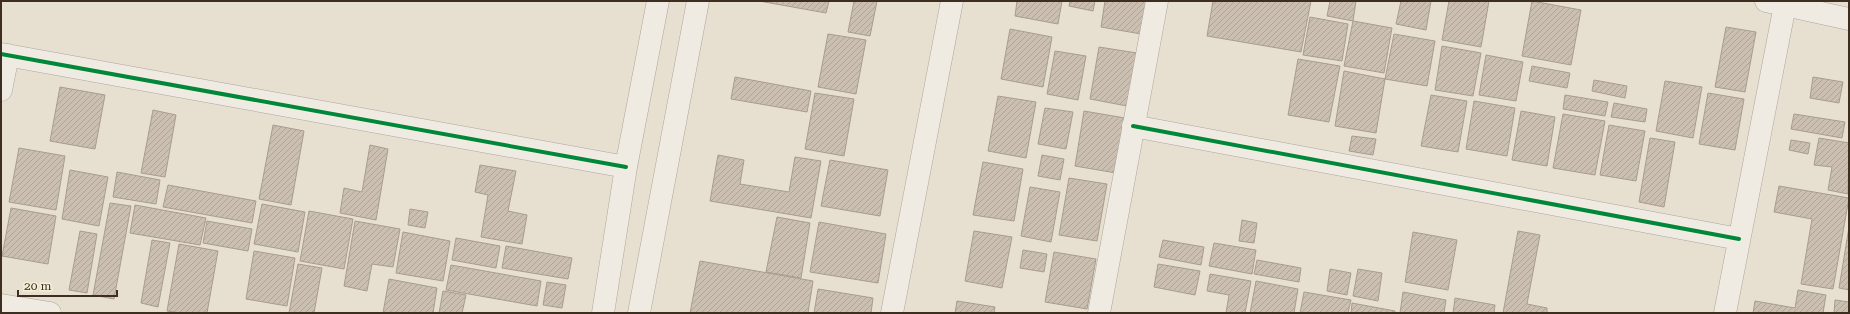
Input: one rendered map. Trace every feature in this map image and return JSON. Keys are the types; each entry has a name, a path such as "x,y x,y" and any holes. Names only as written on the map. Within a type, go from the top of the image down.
{"street":[{"path":"603,313 626,167 658,1"},
{"path":"639,313 698,1"},
{"path":"892,313 952,1"},
{"path":"1099,313 1157,1"},
{"path":"1725,313 1739,239 1776,3 1849,19"},
{"path":"1,90 4,54 626,167"},
{"path":"1133,126 1739,239"},
{"path":"1,305 50,313"}],"building":[{"path":"759,1 829,1 826,13"},
{"path":"854,1 877,1 870,36 848,32"},
{"path":"1017,1 1062,1 1058,24 1015,16"},
{"path":"1070,1 1095,1 1093,11 1069,6"},
{"path":"1105,1 1146,1 1141,34 1101,27"},
{"path":"1213,1 1311,1 1301,52 1207,36"},
{"path":"1330,1 1356,1 1353,21 1327,16"},
{"path":"1401,1 1431,1 1426,30 1396,24"},
{"path":"1449,1 1489,1 1481,47 1442,40"},
{"path":"1532,1 1581,10 1571,65 1522,56"},
{"path":"1310,17 1348,24 1342,61 1303,55"},
{"path":"1353,21 1392,28 1384,73 1344,66"},
{"path":"1726,27 1756,32 1745,92 1715,87"},
{"path":"1010,29 1052,37 1043,87 1001,79"},
{"path":"828,34 866,40 856,94 818,87"},
{"path":"1394,34 1435,41 1427,86 1385,79"},
{"path":"1442,46 1481,53 1473,96 1435,90"},
{"path":"1099,47 1137,53 1127,106 1090,99"},
{"path":"1055,51 1086,56 1078,100 1047,94"},
{"path":"1486,55 1523,62 1516,101 1479,95"},
{"path":"1298,59 1340,66 1329,122 1288,115"},
{"path":"1532,66 1570,73 1567,88 1529,81"},
{"path":"1344,71 1385,79 1376,133 1335,126"},
{"path":"735,77 811,91 807,112 731,99"},
{"path":"1813,77 1843,82 1839,103 1810,98"},
{"path":"1594,80 1627,86 1625,98 1592,91"},
{"path":"1665,81 1702,87 1693,138 1656,131"},
{"path":"60,87 105,95 95,149 50,141"},
{"path":"815,93 854,99 844,156 805,149"},
{"path":"1708,93 1744,99 1735,150 1699,144"},
{"path":"1431,95 1467,101 1458,152 1421,146"},
{"path":"1565,95 1608,102 1605,116 1563,109"},
{"path":"998,96 1036,102 1026,158 988,151"},
{"path":"1474,101 1515,108 1507,156 1466,149"},
{"path":"1614,103 1647,109 1645,122 1611,117"},
{"path":"1045,108 1073,112 1066,149 1038,144"},
{"path":"153,110 176,115 165,177 141,173"},
{"path":"1084,111 1125,118 1116,173 1075,166"},
{"path":"1521,111 1555,117 1547,166 1512,160"},
{"path":"1563,114 1605,121 1595,175 1553,168"},
{"path":"1794,114 1845,122 1842,138 1791,129"},
{"path":"273,125 304,131 291,205 259,199"},
{"path":"1609,125 1645,131 1636,181 1600,175"},
{"path":"1352,136 1376,139 1373,155 1349,151"},
{"path":"1650,138 1675,142 1664,207 1639,202"},
{"path":"1819,138 1849,143 1848,194 1828,190 1832,167 1814,165"},
{"path":"1791,140 1810,143 1808,154 1789,150"},
{"path":"370,145 388,149 376,220 340,213 344,188 362,192"},
{"path":"19,148 65,156 56,210 9,202"},
{"path":"718,155 744,160 740,184 789,192 795,157 821,161 811,218 710,201"},
{"path":"1042,155 1064,159 1060,180 1038,176"},
{"path":"830,160 888,170 880,216 821,206"},
{"path":"983,162 1023,169 1014,221 973,215"},
{"path":"480,165 516,171 508,211 527,215 522,244 481,237 488,195 475,192"},
{"path":"70,170 108,177 99,226 62,219"},
{"path":"117,172 160,180 156,204 113,197"},
{"path":"1069,178 1107,184 1097,241 1059,235"},
{"path":"168,185 256,201 252,223 163,207"},
{"path":"1779,186 1849,198 1833,289 1801,284 1812,219 1774,212"},
{"path":"1030,187 1060,192 1051,242 1021,236"},
{"path":"110,203 131,206 114,299 93,295"},
{"path":"262,204 305,212 298,252 254,244"},
{"path":"135,205 206,218 200,245 130,233"},
{"path":"11,208 56,216 48,264 2,256"},
{"path":"410,209 428,212 425,228 408,225"},
{"path":"309,211 353,219 344,269 300,261"},
{"path":"777,217 810,223 801,278 766,272"},
{"path":"1242,220 1257,223 1254,243 1239,241"},
{"path":"207,221 252,229 248,251 203,243"},
{"path":"355,221 400,229 393,267 372,264 367,291 344,286"},
{"path":"819,222 886,234 878,283 810,272"},
{"path":"1849,227 1849,290 1839,288"},
{"path":"80,231 97,234 87,293 69,290"},
{"path":"974,231 1012,237 1002,288 965,281"},
{"path":"1518,231 1540,235 1527,304 1547,308 1547,313 1503,313"},
{"path":"403,232 450,241 443,281 396,273"},
{"path":"1413,232 1457,240 1448,290 1405,282"},
{"path":"456,238 500,246 496,268 452,260"},
{"path":"152,240 170,243 158,307 141,303"},
{"path":"1163,240 1204,247 1201,265 1159,257"},
{"path":"1214,243 1256,250 1252,274 1209,266"},
{"path":"179,244 218,251 207,313 180,313 167,311"},
{"path":"506,246 572,258 568,279 502,268"},
{"path":"1023,250 1047,254 1044,272 1020,268"},
{"path":"254,251 295,258 287,306 246,299"},
{"path":"1054,252 1096,259 1087,309 1045,302"},
{"path":"1257,260 1301,268 1299,282 1254,274"},
{"path":"700,261 813,281 808,313 690,313"},
{"path":"298,264 322,268 314,313 289,313"},
{"path":"1158,264 1200,271 1195,295 1154,287"},
{"path":"451,265 541,281 537,306 446,290"},
{"path":"1330,269 1351,273 1347,295 1327,291"},
{"path":"1358,269 1382,273 1378,301 1353,296"},
{"path":"1210,274 1251,281 1245,313 1226,313 1229,295 1207,291"},
{"path":"389,279 437,288 433,313 383,313"},
{"path":"1256,281 1298,289 1294,313 1250,313"},
{"path":"547,282 566,285 562,308 543,305"},
{"path":"818,289 873,298 871,313 814,313"},
{"path":"1798,290 1826,295 1823,313 1753,313 1755,301 1795,308"},
{"path":"443,291 466,295 462,313 439,313"},
{"path":"1304,292 1351,300 1348,313 1300,313"},
{"path":"1403,292 1446,300 1444,313 1400,313"},
{"path":"1455,298 1495,305 1494,313 1453,313"},
{"path":"1835,300 1849,302 1849,313 1834,313"},
{"path":"957,301 995,307 994,313 955,313"},
{"path":"1352,303 1395,311 1395,313 1351,313"}],"cycle path":[{"path":"1,54 626,167"},
{"path":"1133,126 1739,239"}]}
